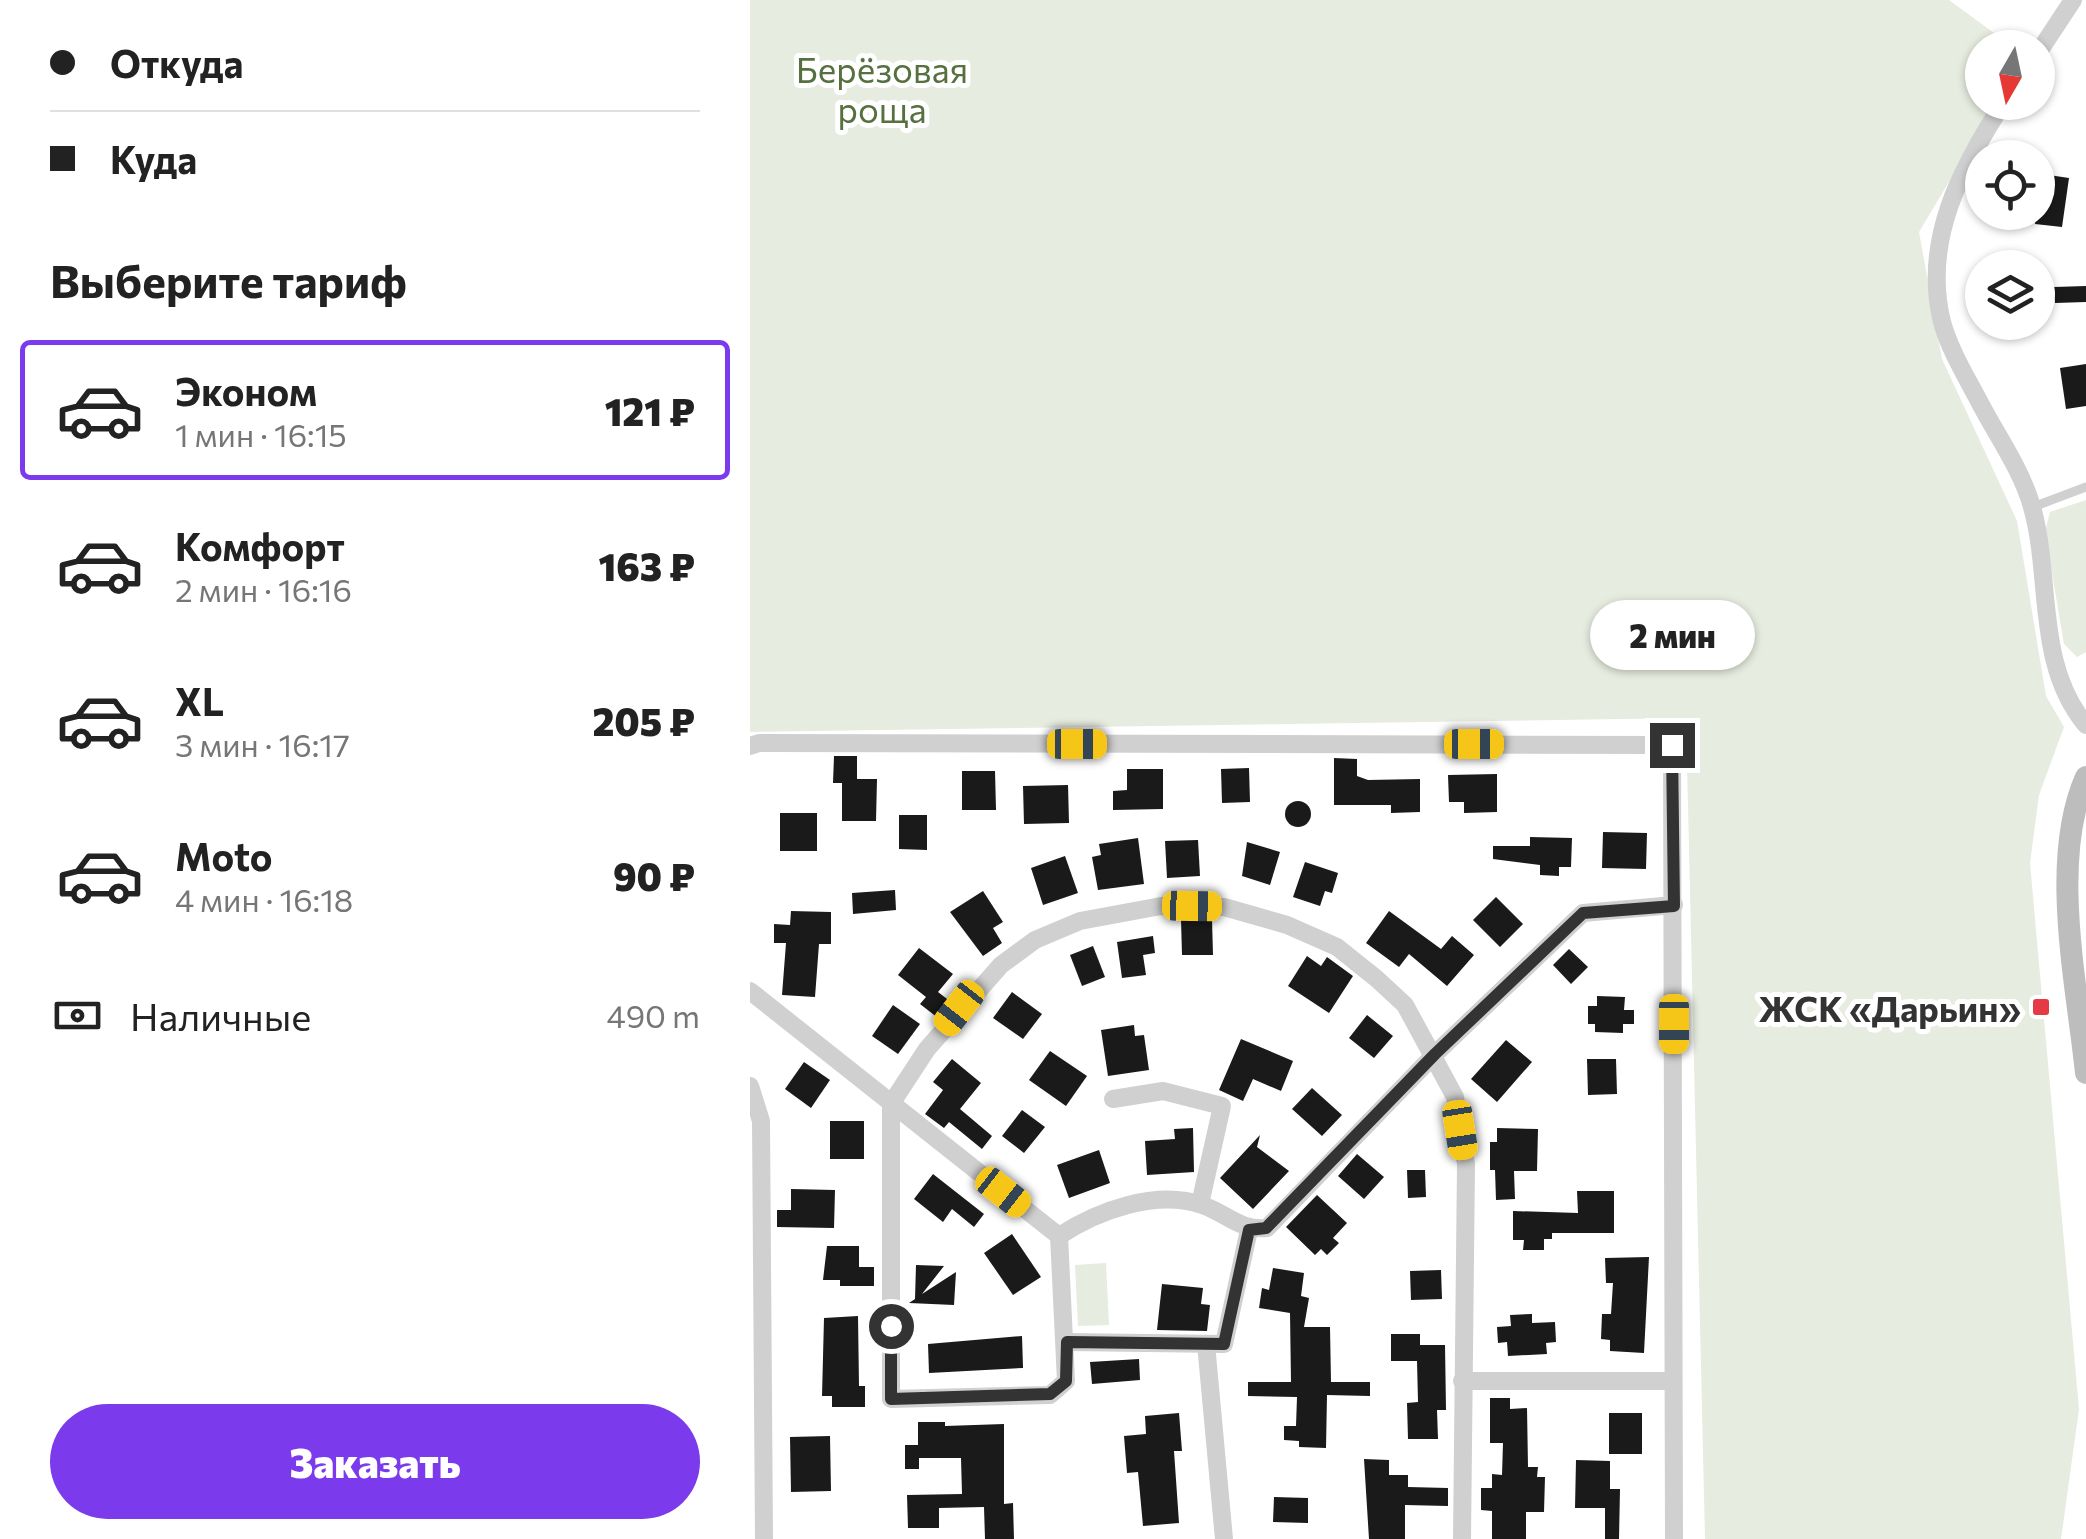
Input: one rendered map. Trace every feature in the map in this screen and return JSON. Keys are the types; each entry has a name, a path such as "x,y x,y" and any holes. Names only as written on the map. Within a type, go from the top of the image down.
{"street":[{"path":"2053,30 2073,0"},
{"path":"1992,120 1948,204 1938,269 1939,300 1955,356 2032,508 2058,672 2086,725"},
{"path":"750,746 760,742 1672,745 1674,1539"},
{"path":"2086,777 2073,824 2069,866 2086,1072"},
{"path":"750,991 891,1104 1059,1236 1066,1381 1050,1394 891,1399 891,1104 959,1008 1001,965 1034,940 1080,921 1161,906 1224,907 1287,925 1336,948 1405,1005 1455,1096 1466,1164 1462,1539"},
{"path":"1059,1236 1090,1216 1153,1201 1200,1204 1249,1230 1266,1228 1435,1054 1583,913 1674,906"},
{"path":"750,1086 760,1121 764,1539"},
{"path":"1113,1100 1162,1091 1222,1106 1200,1204"},
{"path":"1067,1342 1224,1344 1249,1230"},
{"path":"1206,1344 1224,1539"},
{"path":"1462,1381 1672,1380"}],"lane":[{"path":"2032,508 2086,487"}],"green space":[{"name":"Берёзовая роща","path":"750,0 1949,0 1990,30 1965,30 1965,120 1986,120 1974,140 1965,140 1965,155 1919,232 1942,359 2017,521 2046,696 2064,727 2039,795 2030,863 2079,1409 2061,1539 1705,1539 1686,718 750,732"},
{"path":"2086,500 2086,652 2077,657 2064,644 2045,532 2050,512"},
{"path":"1106,1263 1109,1325 1078,1326 1075,1265"}],"building":[{"path":"2055,176 2069,178 2062,227 2055,226"},
{"path":"2086,286 2086,302 2055,303 2055,287"},
{"path":"2086,364 2086,406 2066,409 2060,368"},
{"path":"834,756 857,756 857,779 877,779 876,821 842,821 842,783 833,783"},
{"path":"1334,758 1357,759 1357,776 1368,780 1420,779 1420,812 1391,813 1391,805 1334,805"},
{"path":"1249,768 1250,802 1222,803 1221,769"},
{"path":"1127,769 1163,769 1163,809 1113,810 1113,791 1127,790"},
{"path":"962,771 995,771 996,810 962,810"},
{"path":"1497,774 1497,812 1464,813 1464,802 1449,802 1448,775"},
{"path":"1068,785 1069,823 1024,824 1023,786"},
{"path":"1298,801 1307,805 1311,814 1307,823 1298,827 1289,823 1285,814 1289,805"},
{"path":"780,813 817,813 817,851 780,851"},
{"path":"899,815 927,815 927,850 899,849"},
{"path":"1603,832 1647,833 1646,869 1602,868"},
{"path":"1530,837 1572,838 1571,867 1559,867 1559,876 1540,875 1540,865 1493,859 1493,846 1530,846"},
{"path":"1138,838 1144,884 1098,890 1092,857 1101,855 1099,844"},
{"path":"1198,840 1200,876 1167,878 1165,841"},
{"path":"1247,842 1280,852 1270,885 1242,876"},
{"path":"1065,856 1078,893 1043,905 1031,868"},
{"path":"1305,862 1338,873 1332,893 1325,891 1320,906 1293,897"},
{"path":"895,890 896,910 853,914 852,893"},
{"path":"983,891 1003,922 993,928 1002,943 983,956 950,912"},
{"path":"1496,897 1523,924 1500,947 1473,920"},
{"path":"791,911 831,912 831,944 819,944 815,997 782,995 786,943 774,943 774,924 790,925"},
{"path":"1389,911 1441,949 1452,936 1474,955 1447,986 1409,954 1399,967 1366,943"},
{"path":"1181,919 1212,919 1213,955 1182,955"},
{"path":"1153,936 1155,953 1143,955 1146,975 1122,978 1117,942"},
{"path":"1093,946 1105,977 1082,986 1070,955"},
{"path":"919,948 953,974 938,992 951,1002 938,1018 920,1004 926,997 898,975"},
{"path":"1569,949 1588,967 1571,984 1553,965"},
{"path":"1307,956 1321,966 1327,957 1353,976 1329,1013 1288,986"},
{"path":"1012,992 1042,1014 1023,1039 993,1018"},
{"path":"1597,996 1625,997 1624,1010 1634,1010 1634,1024 1623,1024 1623,1033 1595,1032 1595,1024 1588,1024 1588,1006 1597,1006"},
{"path":"893,1005 920,1024 898,1054 872,1036"},
{"path":"1367,1015 1393,1036 1374,1058 1349,1038"},
{"path":"1134,1025 1135,1036 1144,1035 1149,1070 1108,1076 1101,1030"},
{"path":"1241,1039 1293,1061 1281,1091 1253,1079 1243,1101 1219,1090"},
{"path":"1506,1040 1532,1062 1497,1102 1471,1079"},
{"path":"1050,1051 1087,1076 1066,1106 1029,1080"},
{"path":"952,1059 981,1083 960,1109 992,1136 982,1149 949,1122 944,1128 925,1114 943,1090 933,1082"},
{"path":"1587,1059 1616,1059 1617,1094 1588,1095"},
{"path":"804,1062 830,1080 811,1108 785,1089"},
{"path":"1312,1088 1342,1115 1322,1136 1292,1109"},
{"path":"1022,1110 1045,1127 1024,1153 1002,1136"},
{"path":"830,1121 864,1121 864,1159 830,1159"},
{"path":"1193,1128 1194,1172 1147,1175 1145,1141 1175,1139 1174,1129"},
{"path":"1497,1128 1538,1129 1537,1171 1514,1171 1515,1199 1496,1200 1490,1142 1497,1142"},
{"path":"1260,1135 1257,1147 1289,1171 1253,1209 1220,1178"},
{"path":"1099,1150 1110,1183 1069,1198 1057,1165"},
{"path":"1357,1154 1384,1177 1364,1199 1338,1176"},
{"path":"1407,1170 1425,1170 1426,1197 1408,1198"},
{"path":"933,1174 984,1214 974,1227 952,1209 943,1222 914,1199"},
{"path":"791,1189 835,1190 834,1228 777,1227 777,1210 791,1210"},
{"path":"1577,1191 1614,1191 1614,1233 1552,1233 1552,1239 1544,1239 1544,1250 1523,1250 1524,1240 1513,1240 1513,1211 1578,1213"},
{"path":"1317,1195 1347,1223 1333,1238 1339,1243 1327,1255 1321,1249 1315,1255 1286,1227"},
{"path":"1012,1234 1041,1277 1013,1295 984,1253"},
{"path":"827,1246 859,1246 859,1267 874,1267 874,1286 840,1286 840,1280 823,1280"},
{"path":"1649,1257 1644,1353 1610,1351 1610,1340 1601,1339 1602,1314 1611,1314 1613,1283 1606,1283 1605,1258"},
{"path":"916,1265 944,1266 922,1294 956,1272 954,1305 909,1303 915,1299"},
{"path":"1273,1268 1304,1273 1301,1296 1309,1298 1304,1327 1330,1327 1331,1382 1370,1382 1370,1396 1327,1395 1326,1448 1299,1447 1299,1441 1284,1440 1284,1426 1296,1426 1297,1397 1248,1396 1248,1382 1291,1382 1290,1313 1259,1308 1262,1288 1269,1290"},
{"path":"1441,1270 1442,1299 1411,1300 1410,1271"},
{"path":"1162,1284 1203,1288 1201,1304 1210,1305 1207,1331 1157,1330"},
{"path":"1532,1314 1532,1323 1555,1322 1556,1342 1546,1343 1547,1354 1508,1356 1507,1342 1498,1343 1497,1327 1511,1326 1510,1315"},
{"path":"858,1316 859,1386 865,1386 865,1407 832,1407 832,1396 822,1396 824,1318"},
{"path":"1391,1334 1420,1334 1420,1345 1445,1345 1446,1410 1437,1410 1438,1439 1408,1439 1407,1403 1418,1402 1417,1361 1391,1361"},
{"path":"1022,1336 1023,1368 929,1373 928,1344"},
{"path":"1139,1359 1140,1380 1092,1384 1090,1362"},
{"path":"1490,1398 1510,1398 1510,1409 1527,1408 1528,1467 1538,1467 1537,1477 1545,1477 1544,1512 1526,1512 1526,1539 1492,1539 1492,1511 1481,1510 1481,1488 1492,1488 1492,1474 1502,1475 1503,1443 1490,1443"},
{"path":"1179,1413 1182,1451 1174,1451 1179,1523 1143,1526 1138,1472 1127,1473 1124,1436 1146,1434 1145,1416"},
{"path":"1609,1413 1642,1413 1642,1454 1609,1454"},
{"path":"918,1422 945,1422 945,1426 1004,1424 1004,1504 1013,1503 1014,1539 985,1539 984,1507 939,1508 939,1528 908,1528 907,1495 962,1494 961,1458 919,1458 919,1469 905,1469 905,1445 918,1445"},
{"path":"830,1436 831,1491 791,1492 790,1437"},
{"path":"1364,1459 1389,1460 1389,1475 1408,1475 1408,1487 1448,1488 1448,1506 1405,1505 1405,1539 1369,1539"},
{"path":"1576,1460 1610,1461 1610,1489 1620,1489 1619,1539 1605,1539 1605,1508 1575,1508"},
{"path":"1274,1497 1308,1498 1308,1523 1273,1522"}],"place":[{"name":"ЖСК «Дарьин»","path":"2041,1007"}],"route":[{"path":"891,1326 891,1399 1050,1394 1066,1381 1067,1342 1224,1344 1249,1230 1266,1228 1435,1054 1583,913 1674,906 1672,745"}]}
